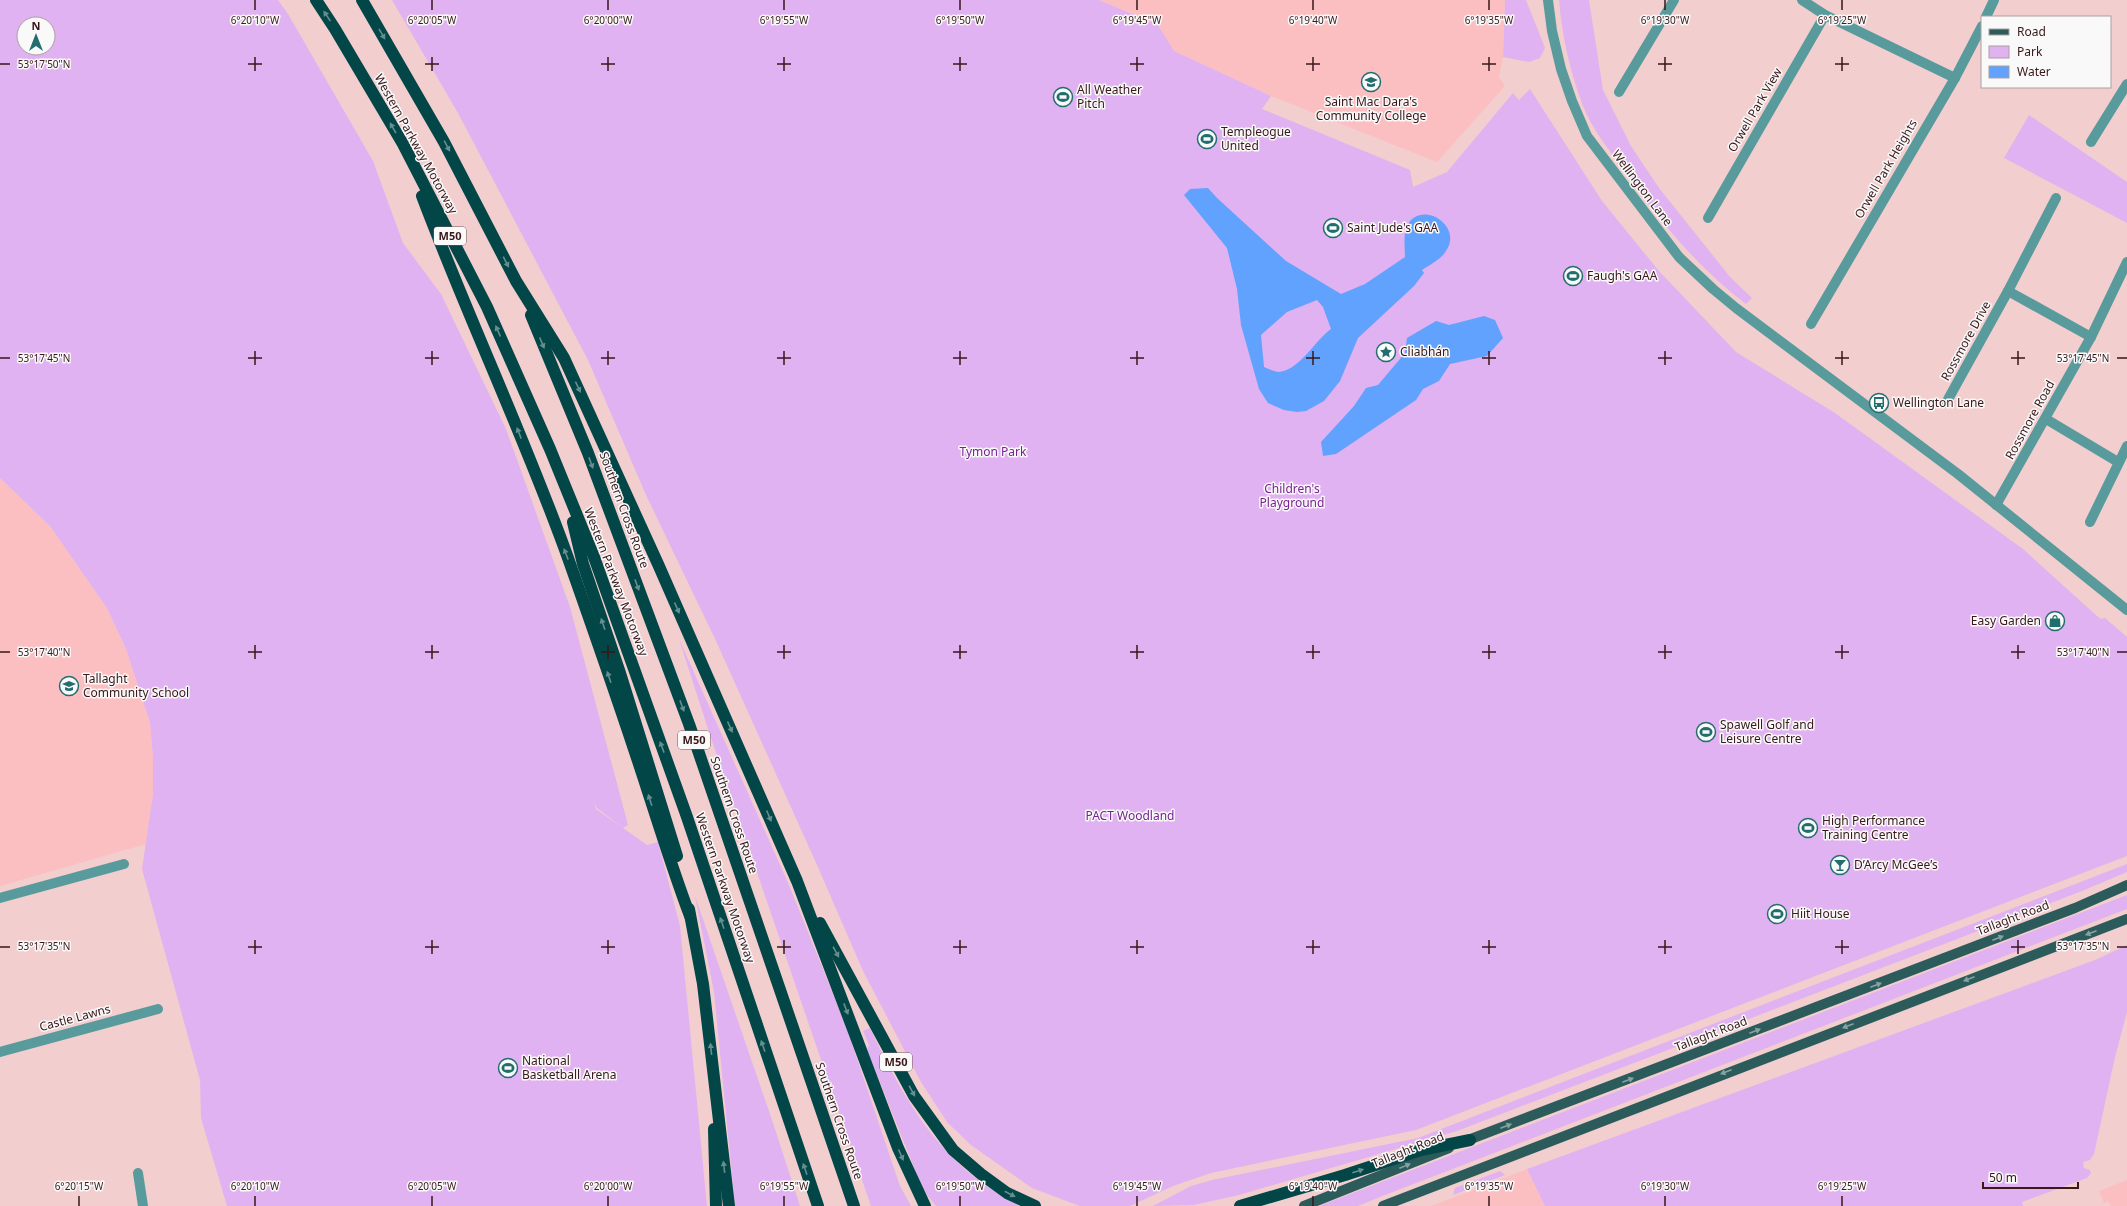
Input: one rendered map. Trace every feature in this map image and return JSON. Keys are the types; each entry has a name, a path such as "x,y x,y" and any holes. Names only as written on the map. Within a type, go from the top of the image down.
{"highway":[{"name":"Western Parkway Motorway","path":"316,0 335,29 403,144 487,307 563,482 594,557 687,817 818,1206"},
{"name":"Western Parkway Motorway","path":"362,0 444,142 516,281"},
{"name":"M50","path":"403,144 447,262 491,362 568,557 636,754 671,866 690,916"},
{"name":"M50","path":"516,281 564,358 658,564 797,881 898,1148 925,1206"},
{"name":"Southern Cross Route","path":"516,281 588,453 689,724 854,1206"},
{"name":"M50","path":"563,482 583,564 620,673 679,865 703,984 728,1206"},
{"name":"M50","path":"797,881 914,1096 953,1150 981,1174 1007,1193 1035,1206"},
{"name":"M50","path":"715,1088 713,1150 716,1206"},
{"path":"1240,1206 1345,1175 1421,1150 1470,1140"}],"main road":[{"name":"Tallaght Road","path":"1304,1206 1470,1140 2060,914 2127,885"},
{"path":"1383,1206 2127,919"}],"street":[{"name":"Wellington Lane","path":"1548,0 1552,30 1561,69 1587,136 1678,257 1736,308 1895,426 2127,610"},
{"path":"1619,92 1674,0"},
{"path":"1802,0 1825,15 1955,78"},
{"path":"1986,16 1994,0"},
{"name":"Orwell Park View","path":"1708,218 1825,15"},
{"name":"Orwell Park Heights","path":"1811,324 1955,78 1981,28"},
{"path":"2091,142 2127,84"},
{"name":"Rossmore Drive","path":"1946,403 2008,291 2056,198"},
{"name":"Rossmore Road","path":"1996,505 2091,337 2127,262"},
{"path":"2008,291 2091,337"},
{"path":"2046,419 2118,462"},
{"path":"2090,522 2127,446"},
{"path":"0,898 124,864"},
{"name":"Castle Lawns","path":"0,1052 158,1009"},
{"path":"138,1173 143,1206"}],"shaded area":[{"name":"Saint Mac Dara's Community College","path":"1099,0 1505,0 1503,57 1499,77 1505,86 1437,162 1271,96 1174,51 1158,25"},
{"name":"Tallaght Community School","path":"0,478 50,526 107,608 126,649 150,722 153,757 153,794 146,844 0,886"},
{"path":"1527,1169 1545,1206 1431,1206"},
{"path":"2127,1180 2127,1206 2111,1206 2108,1201 2104,1203 2099,1191"}],"green space":[{"path":"0,0 278,0 288,14 373,161 403,243 441,294 506,429 570,607 628,825 623,828 597,808 594,802 596,809 647,845 658,842 680,926 707,1206 227,1206 201,1118 200,1080 142,869 153,794 153,757 150,722 126,649 107,608 50,526 0,478"},
{"path":"392,0 1099,0 1158,25 1174,51 1271,96 1262,109 1410,170 1413,187 1447,172 1513,93 1519,100 1530,89 1602,201 1659,271 1736,352 1835,413 2023,549 2097,616 2101,619 2105,618 2127,637 2127,856 1416,1130 1211,1173 1173,1186 1130,1206 1080,1206 1032,1188 971,1145 947,1122 921,1082 863,971 716,641 646,495 588,360 458,113"},
{"path":"1505,0 1526,0 1545,48 1540,58 1529,62 1503,57"},
{"path":"1559,0 1589,0 1603,90 1631,146 1659,188 1730,277 1752,298 1746,304 1710,273 1664,224 1606,146 1596,130 1583,106 1570,67 1564,40"},
{"path":"2029,115 2127,182 2127,223 2004,158"},
{"path":"679,639 789,885 846,1026 900,1186 911,1206 871,1206 709,732"},
{"path":"2127,864 2127,872 2082,891 1457,1131 1239,1195 1194,1205 1153,1206 1191,1186 1212,1180 1418,1138"},
{"path":"2127,895 2127,909 1358,1206 1319,1206"},
{"path":"695,896 800,1206 735,1206 714,992"},
{"path":"2127,945 2127,1012 2115,1057 2094,1154 2090,1160 2083,1162 2084,1168 2090,1170 2091,1173 2087,1178 2022,1202 2023,1206 1545,1206 1527,1169 2095,960"},
{"path":"870,1028 898,1082 929,1131 948,1153 969,1172 993,1190 1020,1206 936,1206 923,1190 867,1050 869,1045 863,1031"},
{"path":"1500,1171 1505,1175 1453,1195 1455,1188"}],"water":[{"path":"1208,188 1286,261 1341,294 1365,284 1405,257 1406,229 1413,218 1421,215 1430,215 1438,219 1445,225 1449,232 1450,241 1446,251 1441,257 1422,270 1424,273 1414,286 1358,338 1340,381 1324,401 1306,411 1297,412 1284,410 1268,403 1259,389 1241,325 1237,289 1227,248 1184,195 1190,189","holes":["1317,300 1323,307 1331,329 1294,366 1287,370 1279,372 1264,367 1261,335 1287,312"]},
{"path":"1484,316 1495,320 1503,338 1487,356 1450,364 1439,381 1423,389 1416,400 1336,454 1323,456 1321,442 1354,406 1366,388 1378,385 1405,353 1407,338 1436,321 1449,325"}],"place":[{"name":"Saint Mac Dara's Community College","path":"1371,82"},
{"name":"All Weather Pitch","path":"1063,97"},
{"name":"Templeogue United","path":"1207,139"},
{"name":"Saint Jude's GAA","path":"1333,228"},
{"name":"Faugh's GAA","path":"1573,276"},
{"name":"Cliabhán","path":"1386,352"},
{"name":"Wellington Lane","path":"1879,403"},
{"name":"Easy Garden","path":"2055,621"},
{"name":"Tallaght Community School","path":"69,686"},
{"name":"Spawell Golf and Leisure Centre","path":"1706,732"},
{"name":"High Performance Training Centre","path":"1808,828"},
{"name":"D’Arcy McGee’s","path":"1840,865"},
{"name":"Hiit House","path":"1777,914"},
{"name":"National Basketball Arena","path":"508,1068"}],"park label":[{"name":"Tymon Park","path":"993,452"},
{"name":"Children's Playground","path":"1292,496"},
{"name":"PACT Woodland","path":"1130,816"}]}
